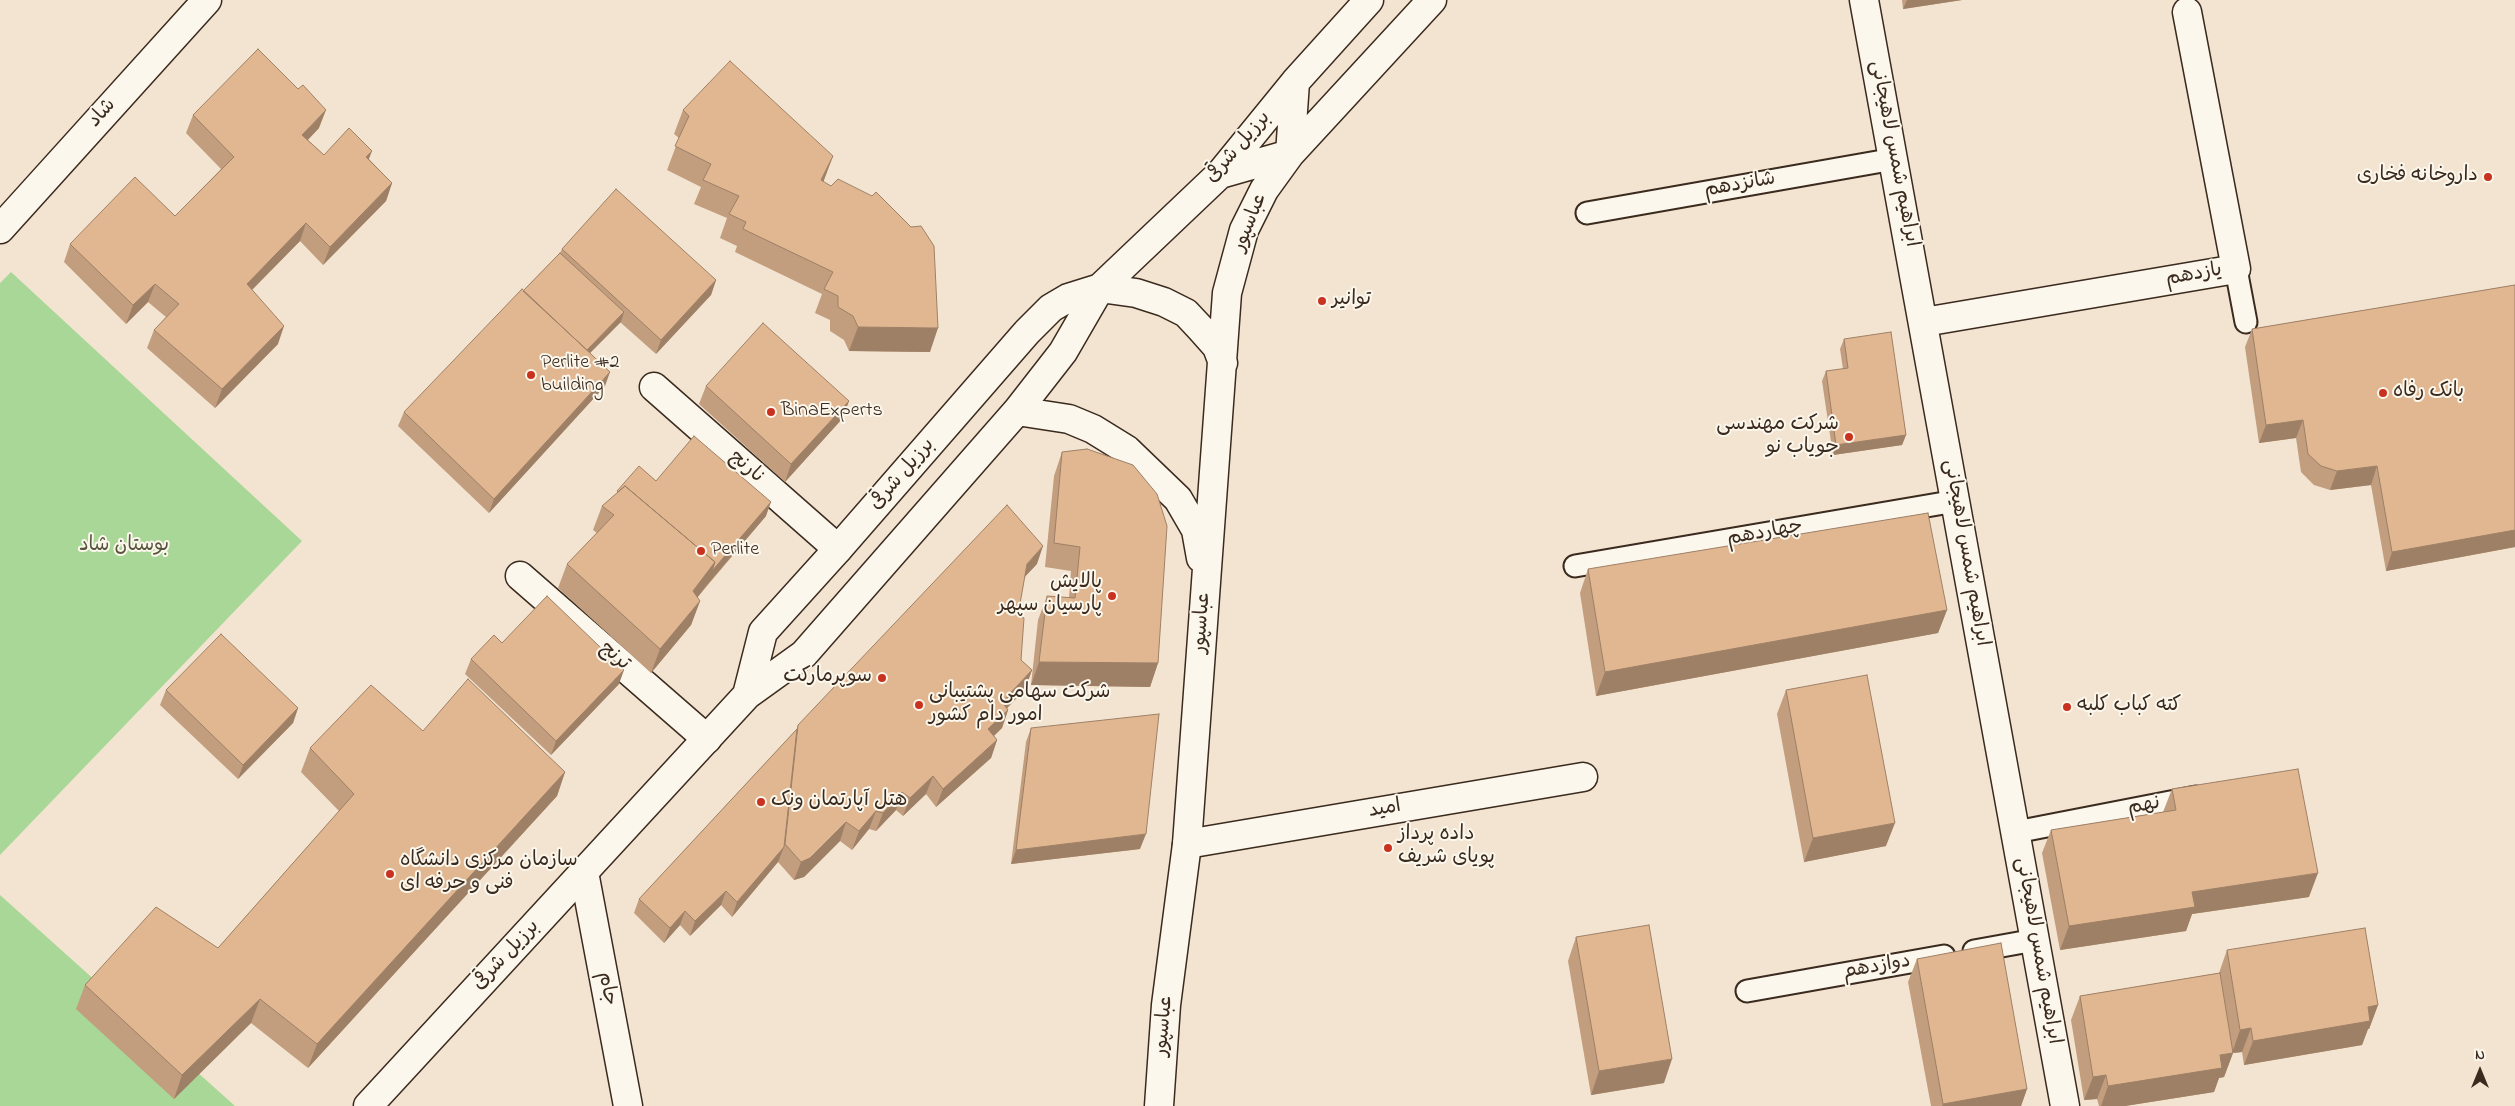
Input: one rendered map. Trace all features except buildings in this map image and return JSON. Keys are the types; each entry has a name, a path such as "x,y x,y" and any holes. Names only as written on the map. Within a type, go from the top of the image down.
{"main road":[{"name":"شاد","path":"0,229 207,0"},
{"name":"برزیل شرقی","path":"368,1106 747,695 804,654 1018,411 1063,352 1100,288 1220,174 1295,82 1369,0"},
{"path":"1220,174 1290,154 1432,0"},
{"name":"ابراهیم شمس لاهیجانی","path":"1864,0 2065,1106"},
{"name":"یازدهم","path":"1924,322 2236,269 2187,12"},
{"path":"1290,154 1295,82"},
{"name":"عباسپور","path":"1159,1106 1166,1005 1187,844 1227,294 1244,230 1264,190 1290,154"},
{"name":"برزیل شرقی","path":"747,695 763,632 1027,332 1057,305 1068,298 1100,288"},
{"path":"1100,288 1136,294 1164,302 1186,313 1217,347 1223,363"},
{"path":"1027,332 1049,336 1063,352"},
{"name":"نارنج","path":"654,387 838,549"},
{"path":"1018,411 1069,418 1093,429 1127,450 1150,470 1178,499 1196,530 1206,584"},
{"name":"ترنج","path":"520,576 707,739"},
{"name":"امید","path":"1187,844 1583,777"},
{"name":"جام","path":"584,872 628,1106"}],"lane":[{"name":"شانزدهم","path":"1587,213 1894,159"},
{"path":"2236,269 2246,322"},
{"name":"چهاردهم","path":"1575,566 1956,501"},
{"name":"نهم","path":"2016,832 2215,793"},
{"name":"دوازدهم","path":"1747,991 2036,940"}],"green space":[{"name":"بوستان شاد","path":"11,272 302,541 0,855 0,283"},
{"path":"0,895 235,1106 0,1106"}],"place":[{"name":"داروخانه فخاری","path":"2488,177"},
{"name":"توانیر","path":"1322,301"},
{"name":"Perlite #2 building","path":"531,375"},
{"name":"بانک رفاه","path":"2383,393"},
{"name":"BinaExperts","path":"771,412"},
{"name":"شرکت مهندسی جویاب نو","path":"1849,437"},
{"name":"Perlite","path":"701,551"},
{"name":"پالایش پارسیان سپهر","path":"1112,596"},
{"name":"سوپرمارکت","path":"882,678"},
{"name":"شركت سهامى پشتيبانى امور دام كشور","path":"919,705"},
{"name":"کته کباب کلبه","path":"2067,707"},
{"name":"هتل آپارتمان ونک","path":"761,802"},
{"name":"داده پرداز پویای شریف","path":"1388,848"},
{"name":"سازمان مرکزی دانشگاه فنی و حرفه ای","path":"390,874"}]}
